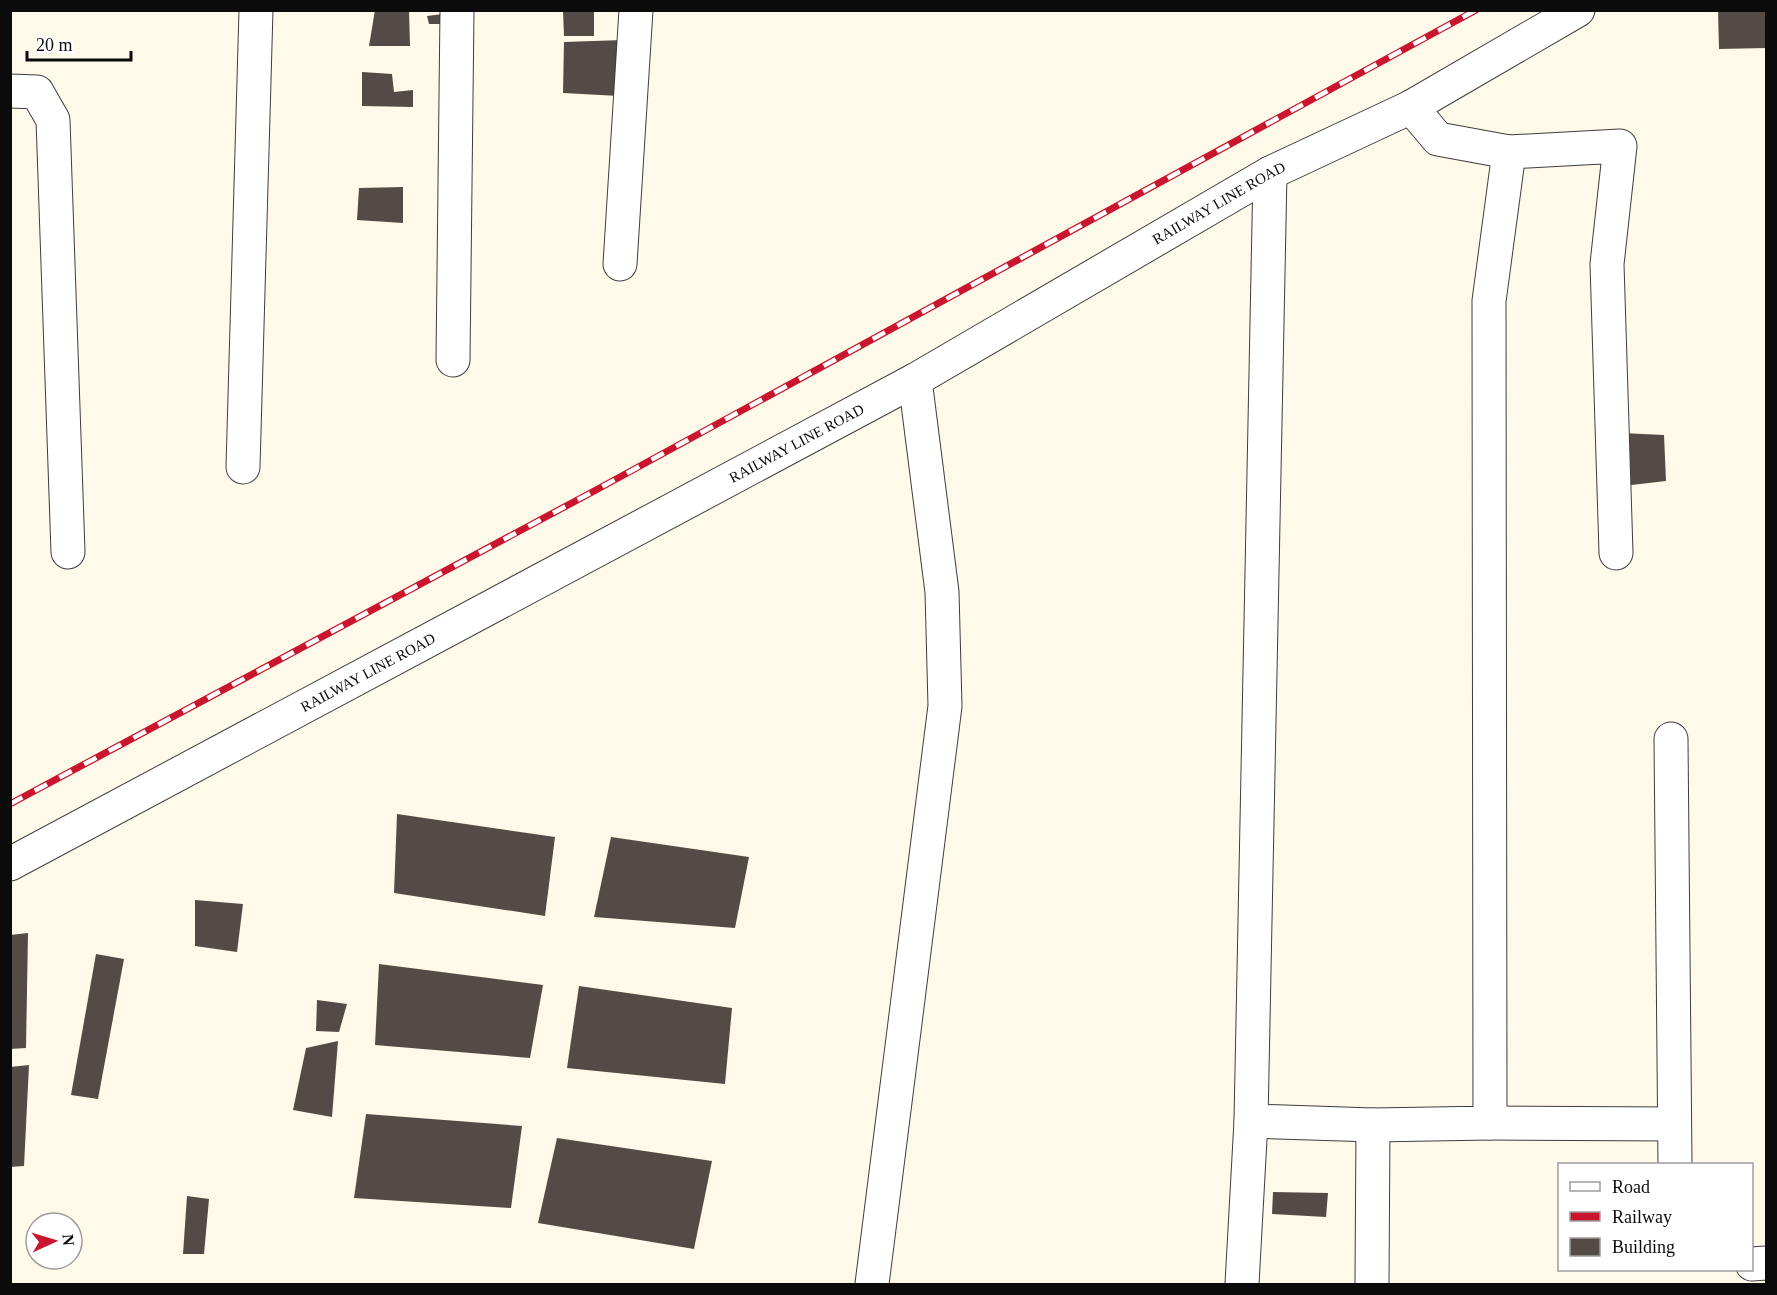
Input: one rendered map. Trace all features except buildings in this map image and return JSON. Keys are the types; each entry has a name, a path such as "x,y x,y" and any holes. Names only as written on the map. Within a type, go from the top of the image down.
{"street":[{"path":"243,467 256,10"},
{"path":"453,360 457,10"},
{"path":"620,264 636,10"},
{"name":"RAILWAY LINE ROAD","path":"10,864 915,380 1270,173 1411,107 1578,10"},
{"path":"10,91 36,92 53,120 68,552"},
{"path":"1411,107 1438,139 1509,152 1620,146 1607,264 1616,553"},
{"path":"1490,1123 1489,301 1509,152"},
{"path":"1242,1284 1251,1121 1270,173"},
{"path":"872,1284 945,706 942,592 915,380"},
{"path":"1671,740 1675,1163"},
{"path":"1251,1121 1373,1125 1674,1124"},
{"path":"1372,1284 1373,1125"}],"railway":[{"path":"10,804 596,490 1476,10"}]}
